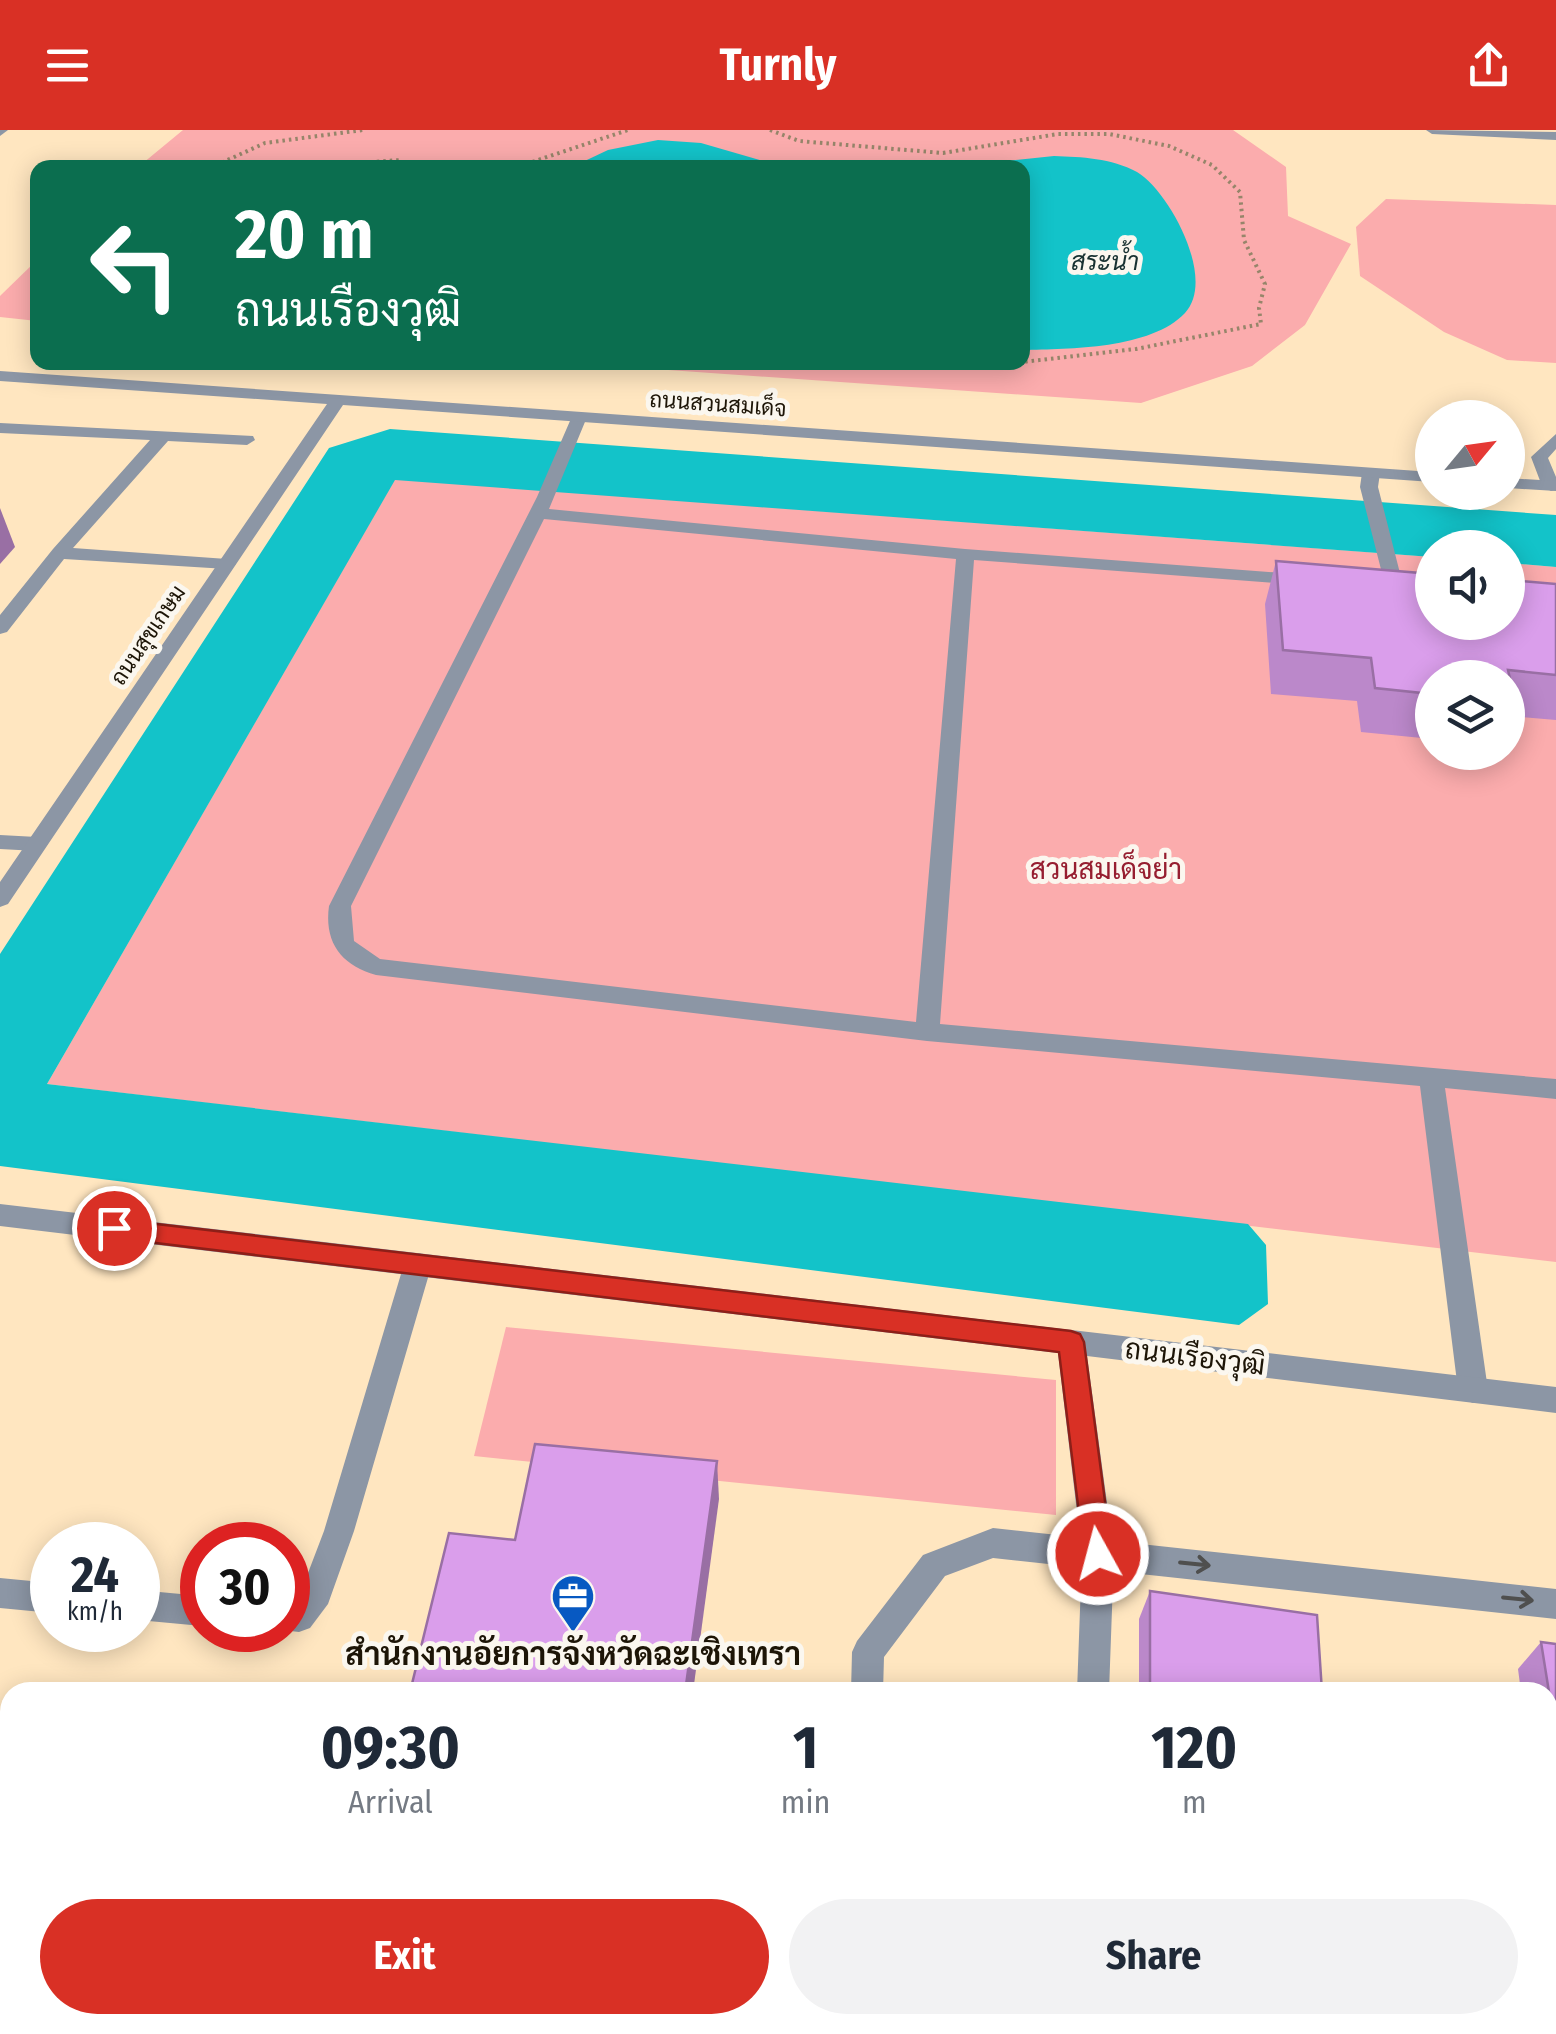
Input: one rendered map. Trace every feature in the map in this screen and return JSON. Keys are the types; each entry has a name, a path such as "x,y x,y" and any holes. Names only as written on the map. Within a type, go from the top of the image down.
{"street":[{"path":"1432,130 1556,136"},
{"name":"ถนนสวนสมเด็จ","path":"0,376 1370,480 1415,478"},
{"name":"ถนนสุขเกษม","path":"0,899 338,400"},
{"path":"579,417 540,504 340,906 336,923 342,946 358,960 376,967 927,1032 1556,1089"},
{"path":"0,428 246,440"},
{"path":"0,628 58,553 165,434"},
{"path":"1554,486 1538,457 1556,440"},
{"path":"1370,480 1393,586"},
{"path":"1525,483 1554,486"},
{"path":"540,504 964,554 1314,580"},
{"path":"58,553 227,564"},
{"path":"927,1032 964,554"},
{"path":"0,842 37,844"},
{"path":"1431,1076 1473,1390"},
{"name":"ถนนเรืองวุฒิ","path":"0,1215 1556,1400"},
{"path":"310,1606 332,1549 418,1264"},
{"path":"1071,1342 1098,1554 1093,1682"},
{"path":"867,1682 868,1652 934,1565 992,1544 1556,1604"},
{"path":"0,1593 30,1596"}],"path":[{"path":"222,160 236,150 264,142 363,130"},
{"path":"538,160 628,130"},
{"path":"770,130 799,141 943,153 1058,134 1109,134 1169,146 1212,165 1240,192 1237,222 1249,258 1265,284 1259,308 1261,324 1136,349 1030,361"}],"green space":[{"path":"183,130 1233,130 1286,167 1288,216 1351,244 1305,325 1252,366 1141,403 669,370 1030,370 1030,160 147,160"},
{"path":"1386,199 1556,205 1556,363 1507,360 1444,332 1360,276 1356,227"},
{"path":"30,267 30,320 0,317 0,296"},
{"name":"สวนสมเด็จย่า","path":"395,479 1415,556 1415,640 1525,640 1525,564 1556,567 1556,1262 47,1084"},
{"path":"506,1327 1056,1380 1056,1515 474,1456"}],"water":[{"path":"658,140 701,143 760,160 587,160 608,150"},
{"name":"สระน้ำ","path":"1054,156 1096,159 1127,167 1150,182 1175,216 1192,258 1196,279 1185,313 1152,334 1131,340 1030,350 1030,160 1015,160"},
{"path":"390,429 1415,505 1415,510 1556,515 1556,567 1525,564 1525,530 1415,530 1415,556 395,480 47,1084 1248,1224 1266,1245 1268,1304 1239,1325 0,1166 0,954 329,448"}],"building":[{"path":"1276,561 1415,573 1415,640 1525,640 1525,581 1556,584 1556,675 1525,672 1525,660 1415,660 1415,692 1375,688 1371,658 1283,650"},
{"name":"สำนักงานอัยการจังหวัดฉะเชิงเทรา","path":"535,1444 717,1461 686,1682 412,1682 449,1533 515,1540"},
{"path":"1150,1591 1317,1615 1321,1682 1150,1682"},
{"path":"1541,1642 1556,1644 1556,1682 1547,1682"}],"place":[{"name":"สำนักงานอัยการจังหวัดฉะเชิงเทรา","path":"573,1634"}],"route":[{"path":"114,1228 1071,1342 1098,1554"}]}
